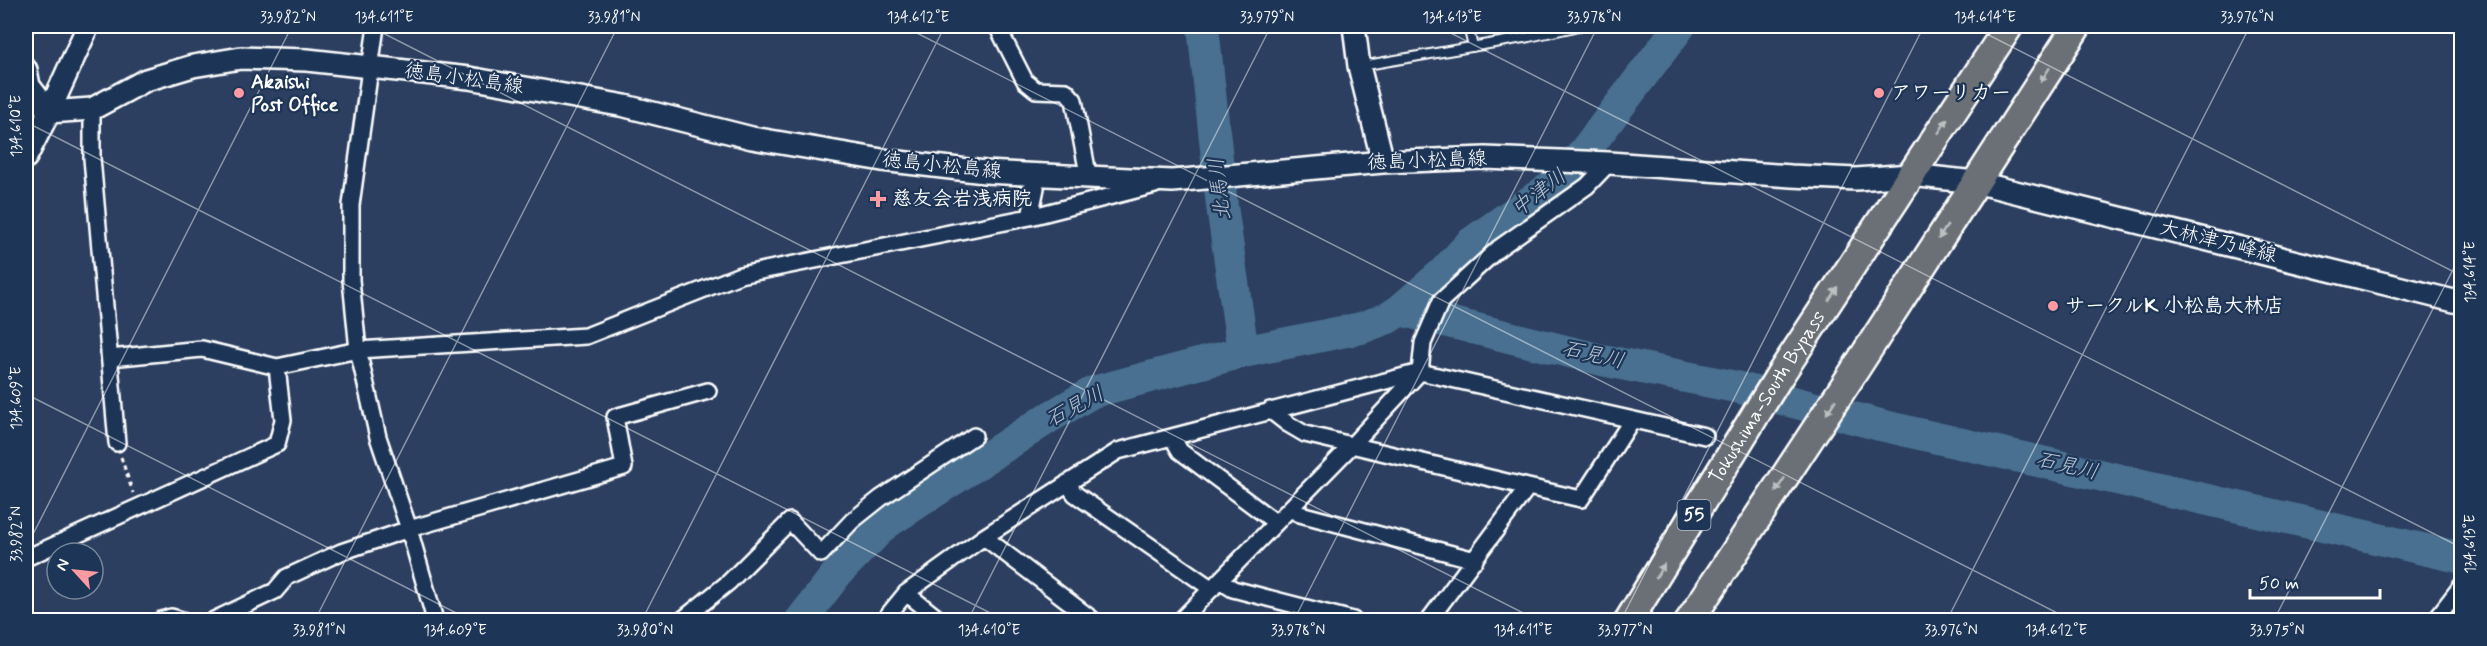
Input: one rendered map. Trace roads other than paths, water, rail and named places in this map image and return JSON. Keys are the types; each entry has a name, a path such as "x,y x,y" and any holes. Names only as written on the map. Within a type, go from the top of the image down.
{"highway":[{"name":"55","path":"1911,175 2009,26"},
{"path":"1690,621 2077,26"},
{"name":"Tokushima-South Bypass","path":"1629,621 1778,378 1911,175"}],"main road":[{"path":"26,157 88,26"},
{"path":"1354,26 1359,66 1383,162"},
{"name":"徳島小松島線","path":"49,112 92,109 146,80 193,66 241,58 307,60 469,78 614,104 752,138 870,158 985,172 1172,181 1383,162 1485,158 1609,163 1856,179 1911,175 1975,182"},
{"path":"26,70 29,86 49,112"},
{"name":"大林津乃峰線","path":"1975,182 2462,303"}],"street":[{"path":"376,26 351,206 351,280 358,350 378,437 409,530 435,621"},
{"path":"998,26 1025,81 1036,90 1066,91 1074,100 1089,178"},
{"path":"92,109 92,158 117,444"},
{"path":"1181,621 1420,372 1423,343 1441,301 1499,248 1587,186 1609,163"},
{"path":"1027,175 1036,188 1030,217"},
{"path":"110,358 202,349 277,367 358,350 586,336 740,275 1030,217 1172,181"},
{"path":"26,558 276,444 283,420 277,367"},
{"path":"884,621 906,593 984,537 1118,451 1420,372 1705,436"},
{"path":"214,621 275,591 287,577 341,552 624,466 615,417 708,391"},
{"path":"1270,410 1305,434 1581,499 1632,420"},
{"path":"682,621 729,582 790,521 821,554 852,521 881,498 974,436"},
{"path":"1172,437 1180,451 1275,522"},
{"path":"1067,483 1075,494 1216,585 1353,621"},
{"path":"1429,621 1528,487"},
{"path":"1290,509 1300,514 1475,560"},
{"path":"984,537 1093,621"},
{"path":"2435,621 2462,585"},
{"path":"906,593 940,621"},
{"path":"161,621 171,617 182,621"}],"lane":[{"path":"1468,26 1473,47"},
{"path":"1359,66 1580,26"}],"waterway":[{"name":"北馬川","path":"1203,26 1222,206 1243,352"},
{"name":"石見川","path":"801,620 839,571 885,524 1048,418 1093,392 1243,352 1361,328 1388,318 1400,310 1444,272 1471,243 1565,177 1680,26"},
{"name":"石見川","path":"1400,310 1602,360 1736,387 1880,425 2462,558"}],"place":[{"name":"Akaishi Post Office","path":"239,93"},
{"name":"アワーリカー","path":"1879,93"},
{"name":"慈友会岩浅病院","path":"878,199"},
{"name":"サークルK 小松島大林店","path":"2053,306"}],"water label":[{"name":"中津川","path":"1539,193"}]}
